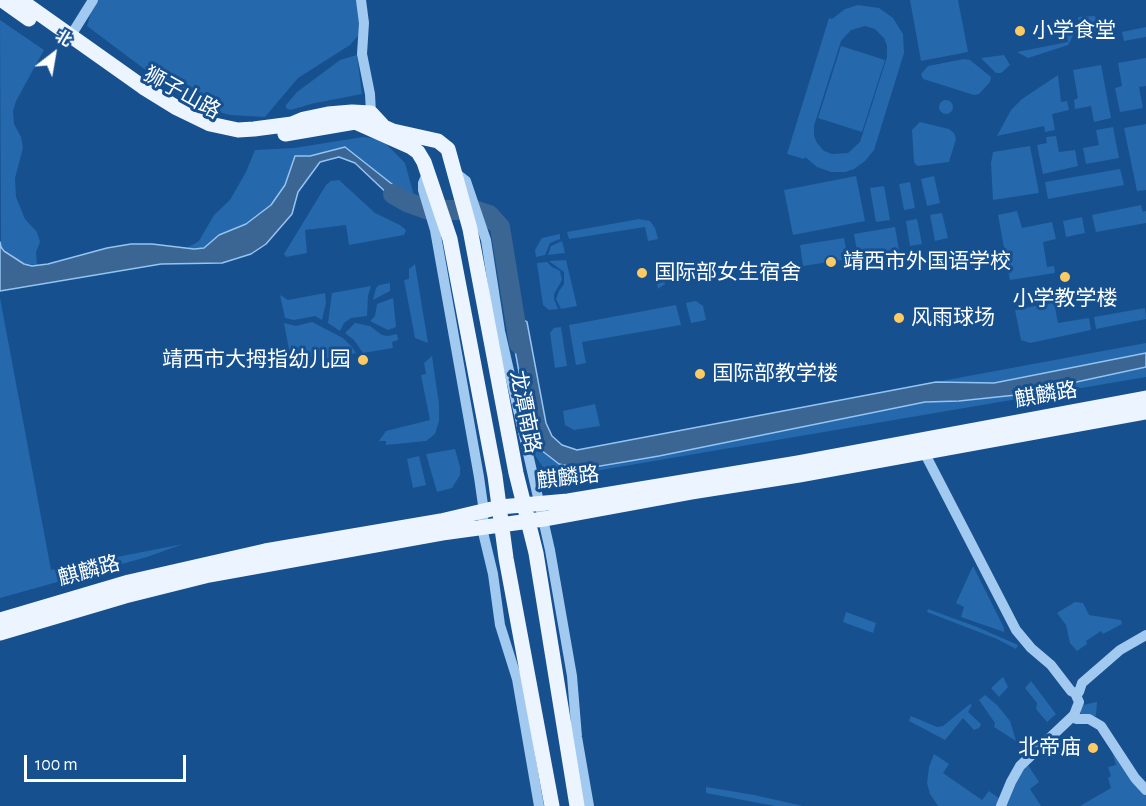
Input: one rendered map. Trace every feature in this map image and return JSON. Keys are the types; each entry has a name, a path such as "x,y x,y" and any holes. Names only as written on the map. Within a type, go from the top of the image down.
{"main road":[{"name":"狮子山路","path":"2,0 111,76 181,120 224,139 238,140 288,134 368,119"},
{"name":"狮子山路","path":"20,0 70,36 196,119 224,128 254,129 292,124 328,114 352,112 368,119"},
{"name":"龙潭南路","path":"368,119 393,131 438,141 448,149 476,229 516,473 525,504 538,514 536,553 577,806"},
{"name":"龙潭南路","path":"368,119 387,138 418,152 441,230 500,507 518,624 552,806"},
{"name":"麒麟路","path":"0,633 125,596 209,575 442,533 502,525 538,514 1146,398"},
{"name":"麒麟路","path":"538,514 924,452 1146,412"},
{"name":"麒麟路","path":"0,620 82,594 194,566 525,504"}],"street":[{"path":"70,36 93,0"},
{"path":"361,0 364,23 362,54 370,94 368,119"},
{"path":"441,230 484,512 482,528 493,574 500,625 517,679 539,806"},
{"path":"494,328 531,471 572,676 577,737 589,806"},
{"path":"924,452 1016,630 1031,648 1051,665 1068,688 1075,693 1078,702 1074,715 1020,766 1001,806"},
{"path":"1075,693 1079,692 1082,683 1120,650 1146,635"},
{"path":"1074,715 1076,719 1089,719 1101,726 1129,770 1146,790"}],"shaded area":[{"path":"98,0 356,0 359,30 358,36 350,45 298,78 265,117 230,115 187,101 87,26"},
{"path":"910,0 958,0 968,52 921,61"},
{"path":"858,5 879,8 893,18 903,34 904,53 874,150 854,169 845,172 831,172 817,167 805,157 804,159 787,154 829,18 832,19 845,9","holes":["865,26 875,29 884,38 887,57 860,142 848,153 832,154 824,151 814,136 814,126 841,41 851,30"]},
{"path":"1095,16 1098,29 1107,28 1109,38 1083,40 1080,37 1078,17"},
{"path":"0,20 44,50 16,101 13,111 14,124 21,137 23,148 15,178 16,197 25,219 37,232 40,242 36,252 37,265 24,264 1,247"},
{"path":"1065,20 1074,29 1068,45 1028,58 1017,52 1068,42"},
{"path":"1146,27 1146,37 1124,41 1122,32"},
{"path":"841,46 885,60 862,132 818,118"},
{"path":"357,55 362,94 290,110 286,108 297,92 340,60"},
{"path":"1004,55 1010,65 1001,73 996,73 981,58"},
{"path":"1146,58 1146,86 1139,87 1143,108 1120,112 1115,88 1122,86 1118,63"},
{"path":"964,59 970,60 991,77 990,82 979,94 974,95 923,79 921,74 928,66"},
{"path":"1101,65 1111,118 1094,122 1091,106 1075,109 1074,100 1078,98 1073,70"},
{"path":"1058,75 1061,102 1067,101 1069,110 1052,114 1055,130 1045,132 1044,126 997,136 1011,110 1022,99"},
{"path":"946,100 951,102 953,107 951,112 946,114 941,112 939,107 941,102"},
{"path":"920,122 949,129 954,133 956,139 949,162 917,166 914,162 912,130"},
{"path":"1146,124 1146,190 1137,191 1124,128"},
{"path":"1113,127 1119,158 1086,164 1083,148 1099,145 1096,130"},
{"path":"1056,136 1059,152 1075,150 1078,166 1043,174 1037,145 1047,143 1046,137"},
{"path":"363,137 384,142 405,163 416,203 339,150 329,151 293,159 285,185 271,205 246,224 219,235 204,248 187,248 199,241 214,215 230,200 255,150 294,148"},
{"path":"1030,146 1039,193 993,200 991,163 993,152"},
{"path":"345,147 416,203 418,211 392,198 355,163 339,157 320,162 298,192 292,214 266,244 251,254 222,263 161,264 0,291 0,242 4,251 24,264 32,266 131,244 204,248 219,235 246,224 271,205 285,185 295,156 310,156"},
{"path":"1120,169 1124,185 1048,199 1045,182"},
{"path":"856,176 865,221 793,235 784,190"},
{"path":"934,176 940,203 927,206 921,179"},
{"path":"339,180 375,213 406,230 404,235 349,245 346,225 305,230 307,253 286,257 284,254 326,185 331,181"},
{"path":"910,182 915,208 904,210 899,184"},
{"path":"884,186 890,220 876,222 870,188"},
{"path":"1141,205 1143,212 1146,211 1146,223 1096,232 1092,215"},
{"path":"1017,211 1022,228 1052,222 1056,239 1043,242 1047,267 1054,266 1055,273 1010,280 998,215"},
{"path":"942,213 948,238 935,241 930,215"},
{"path":"1082,217 1085,233 1066,237 1063,221"},
{"path":"639,219 650,221 658,239 648,241 645,227 569,239 567,232"},
{"path":"917,219 922,244 910,246 906,221"},
{"path":"895,227 899,250 858,257 854,234"},
{"path":"560,234 560,239 550,243 545,255 536,257 535,250 542,238"},
{"path":"844,238 848,259 803,266 800,245"},
{"path":"562,241 565,253 548,255 551,246"},
{"path":"566,260 577,306 561,309 556,299 564,284 564,272 549,261"},
{"path":"547,262 560,271 562,280 554,294 558,309 549,310 543,305 537,263"},
{"path":"662,262 665,284 658,289 653,263"},
{"path":"415,264 428,343 415,338 404,280 409,279 409,269"},
{"path":"390,283 390,291 373,300 379,285"},
{"path":"371,286 367,316 351,318 344,323 340,331 328,323 332,293"},
{"path":"325,293 326,303 322,320 315,316 294,320 285,318 280,295 288,300"},
{"path":"0,298 51,570 183,544 147,557 0,598"},
{"path":"393,298 396,327 388,330 370,321 375,316 377,304"},
{"path":"696,301 703,306 706,320 691,323 686,303"},
{"path":"1054,302 1058,323 1089,318 1091,330 1030,343 1021,340 1015,310"},
{"path":"676,305 681,325 582,342 586,363 576,365 569,325"},
{"path":"1145,308 1146,319 1096,329 1094,317"},
{"path":"519,317 527,322 546,423 552,436 562,445 577,450 936,382 994,383 1146,353 1146,367 1016,395 925,402 659,456 583,469 559,464 541,450 538,442 532,442 509,318"},
{"path":"312,322 343,338 356,353 314,361 311,357 291,360 284,323 296,326"},
{"path":"355,323 370,326 382,335 397,334 398,340 392,342 393,348 363,353 354,340 345,333"},
{"path":"561,327 567,366 555,368 550,333 554,328"},
{"path":"1146,343 1146,353 994,383 936,382"},
{"path":"432,356 439,404 439,421 435,434 426,441 386,445 386,441 379,441 386,431 430,420 421,375 426,374 424,363"},
{"path":"1146,367 1146,377 566,476 553,474 542,466 535,455 532,442 538,442 583,469 597,468 925,402 1016,395"},
{"path":"595,404 600,426 574,430 565,425 563,411"},
{"path":"455,449 460,475 452,488 437,492 426,454"},
{"path":"419,456 426,485 413,488 407,459"},
{"path":"973,566 1004,632 961,617 964,607 956,603"},
{"path":"1075,602 1083,603 1089,615 1121,620 1122,624 1103,634 1101,631 1086,641 1087,644 1077,651 1070,643 1066,625 1057,613"},
{"path":"928,609 1018,645 1016,649 997,639 927,612"},
{"path":"846,612 876,623 873,633 843,622"},
{"path":"1003,677 1008,687 999,697 991,688"},
{"path":"1031,681 1056,714 1047,722 1036,709 1037,703 1025,688"},
{"path":"985,695 1010,721 1016,741 994,727 995,723 979,700"},
{"path":"1097,702 1096,716 1081,714 1083,705"},
{"path":"970,704 972,705 968,712 981,724 979,728 974,730 963,718 945,740 909,721 911,716 937,727 943,726"},
{"path":"1112,751 1146,792 1146,806 1080,806 1111,788 1108,767 1116,765"},
{"path":"934,754 949,764 943,773 982,800 989,791 1000,799 998,806 938,806 930,794 927,783 929,767"},
{"path":"1028,765 1039,782 1030,789 1041,806 1004,806 1017,775"},
{"path":"706,787 803,806 775,806 706,793"}],"waterway":[{"path":"393,194 429,210 474,210 489,215 500,227 519,344"}],"place":[{"name":"小学食堂","path":"1020,31"},
{"name":"靖西市外国语学校","path":"831,262"},
{"name":"国际部女生宿舍","path":"642,273"},
{"name":"小学教学楼","path":"1065,277"},
{"name":"风雨球场","path":"899,318"},
{"name":"靖西市大拇指幼儿园","path":"363,360"},
{"name":"国际部教学楼","path":"700,374"},
{"name":"北帝庙","path":"1093,748"}]}
